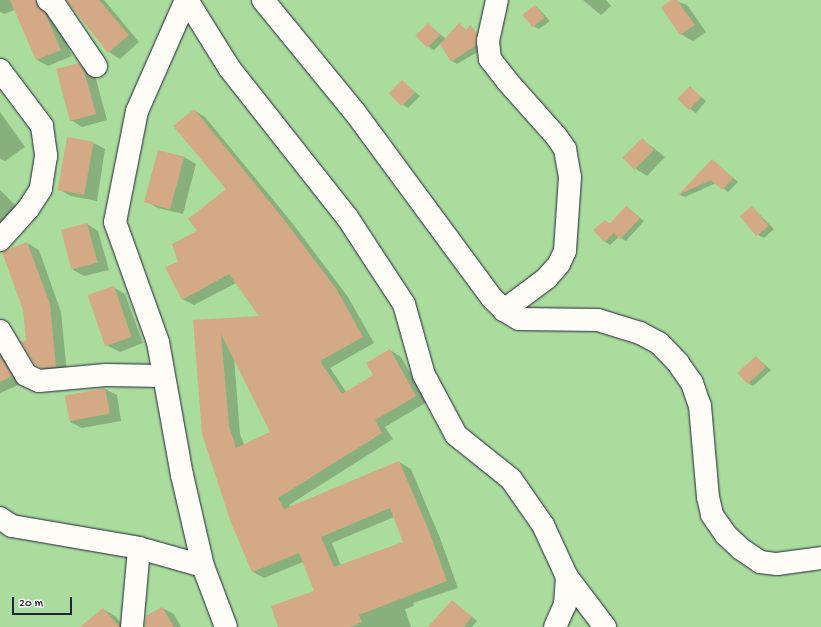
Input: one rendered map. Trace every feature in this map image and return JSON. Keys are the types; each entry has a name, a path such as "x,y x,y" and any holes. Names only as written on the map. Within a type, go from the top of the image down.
{"street":[{"path":"48,0 54,4 96,66"},
{"path":"187,0 137,111 115,222 158,342 163,376 203,566 226,627"},
{"path":"187,0 230,69 317,178 374,256 404,304 424,375 456,434 511,479 543,525 567,577 605,627"},
{"path":"263,0 354,111 492,298 504,310 519,319 598,320 640,333 659,343 678,363 692,383 700,406 708,497 712,515 726,535 740,549 760,562 778,564 821,558"},
{"path":"497,0 488,41 490,59 562,145 570,177 565,251 559,264 547,278 504,310"},
{"path":"0,70 42,126 46,156 41,189 28,209 0,240"},
{"path":"0,331 26,375 39,381 106,375 163,376"},
{"path":"0,518 12,526 139,548 203,566"},
{"path":"132,627 139,548"},
{"path":"555,627 565,605 567,577"}],"green space":[{"path":"0,0 821,0 821,627 0,627"}],"building":[{"path":"10,0 36,0 37,6 45,13 61,50 36,60"},
{"path":"66,0 99,0 129,35 108,53"},
{"path":"671,0 677,0 695,25 680,35 661,7"},
{"path":"535,5 545,18 532,27 522,15"},
{"path":"428,23 440,35 427,48 415,36"},
{"path":"459,23 466,30 470,25 477,32 476,45 451,62 440,44"},
{"path":"79,63 84,71 96,114 70,121 56,69"},
{"path":"402,80 415,93 401,106 389,93"},
{"path":"690,86 701,97 689,110 677,99"},
{"path":"194,109 282,217 337,290 363,337 320,361 342,394 373,375 366,363 390,349 416,396 375,420 382,433 278,498 284,509 399,461 429,531 447,581 359,615 362,622 351,627 278,627 271,606 314,591 299,553 252,572 231,523 202,434 193,320 259,316 229,274 182,300 165,267 178,262 172,244 197,231 188,219 226,189 173,126","holes":["221,334 270,432 236,448 229,426","390,508 403,542 334,567 321,537"]},
{"path":"67,137 94,142 84,195 58,190"},
{"path":"642,138 654,150 634,170 622,158"},
{"path":"158,150 184,157 170,209 144,202"},
{"path":"712,159 733,178 722,190 711,180 678,195"},
{"path":"626,206 640,218 620,239 614,233 604,242 593,230 605,220 609,224"},
{"path":"752,206 769,226 756,236 740,216"},
{"path":"87,223 98,263 72,270 61,230"},
{"path":"27,242 50,304 56,367 41,368 35,365 21,342 26,340 23,310 2,252"},
{"path":"114,286 132,337 105,346 88,295"},
{"path":"0,356 12,376 0,382"},
{"path":"756,356 766,367 747,384 737,373"},
{"path":"105,388 110,414 70,421 65,396"},
{"path":"452,600 472,617 464,627 428,627"},
{"path":"162,607 174,627 145,627 146,616"},
{"path":"103,608 120,627 80,627"}]}
